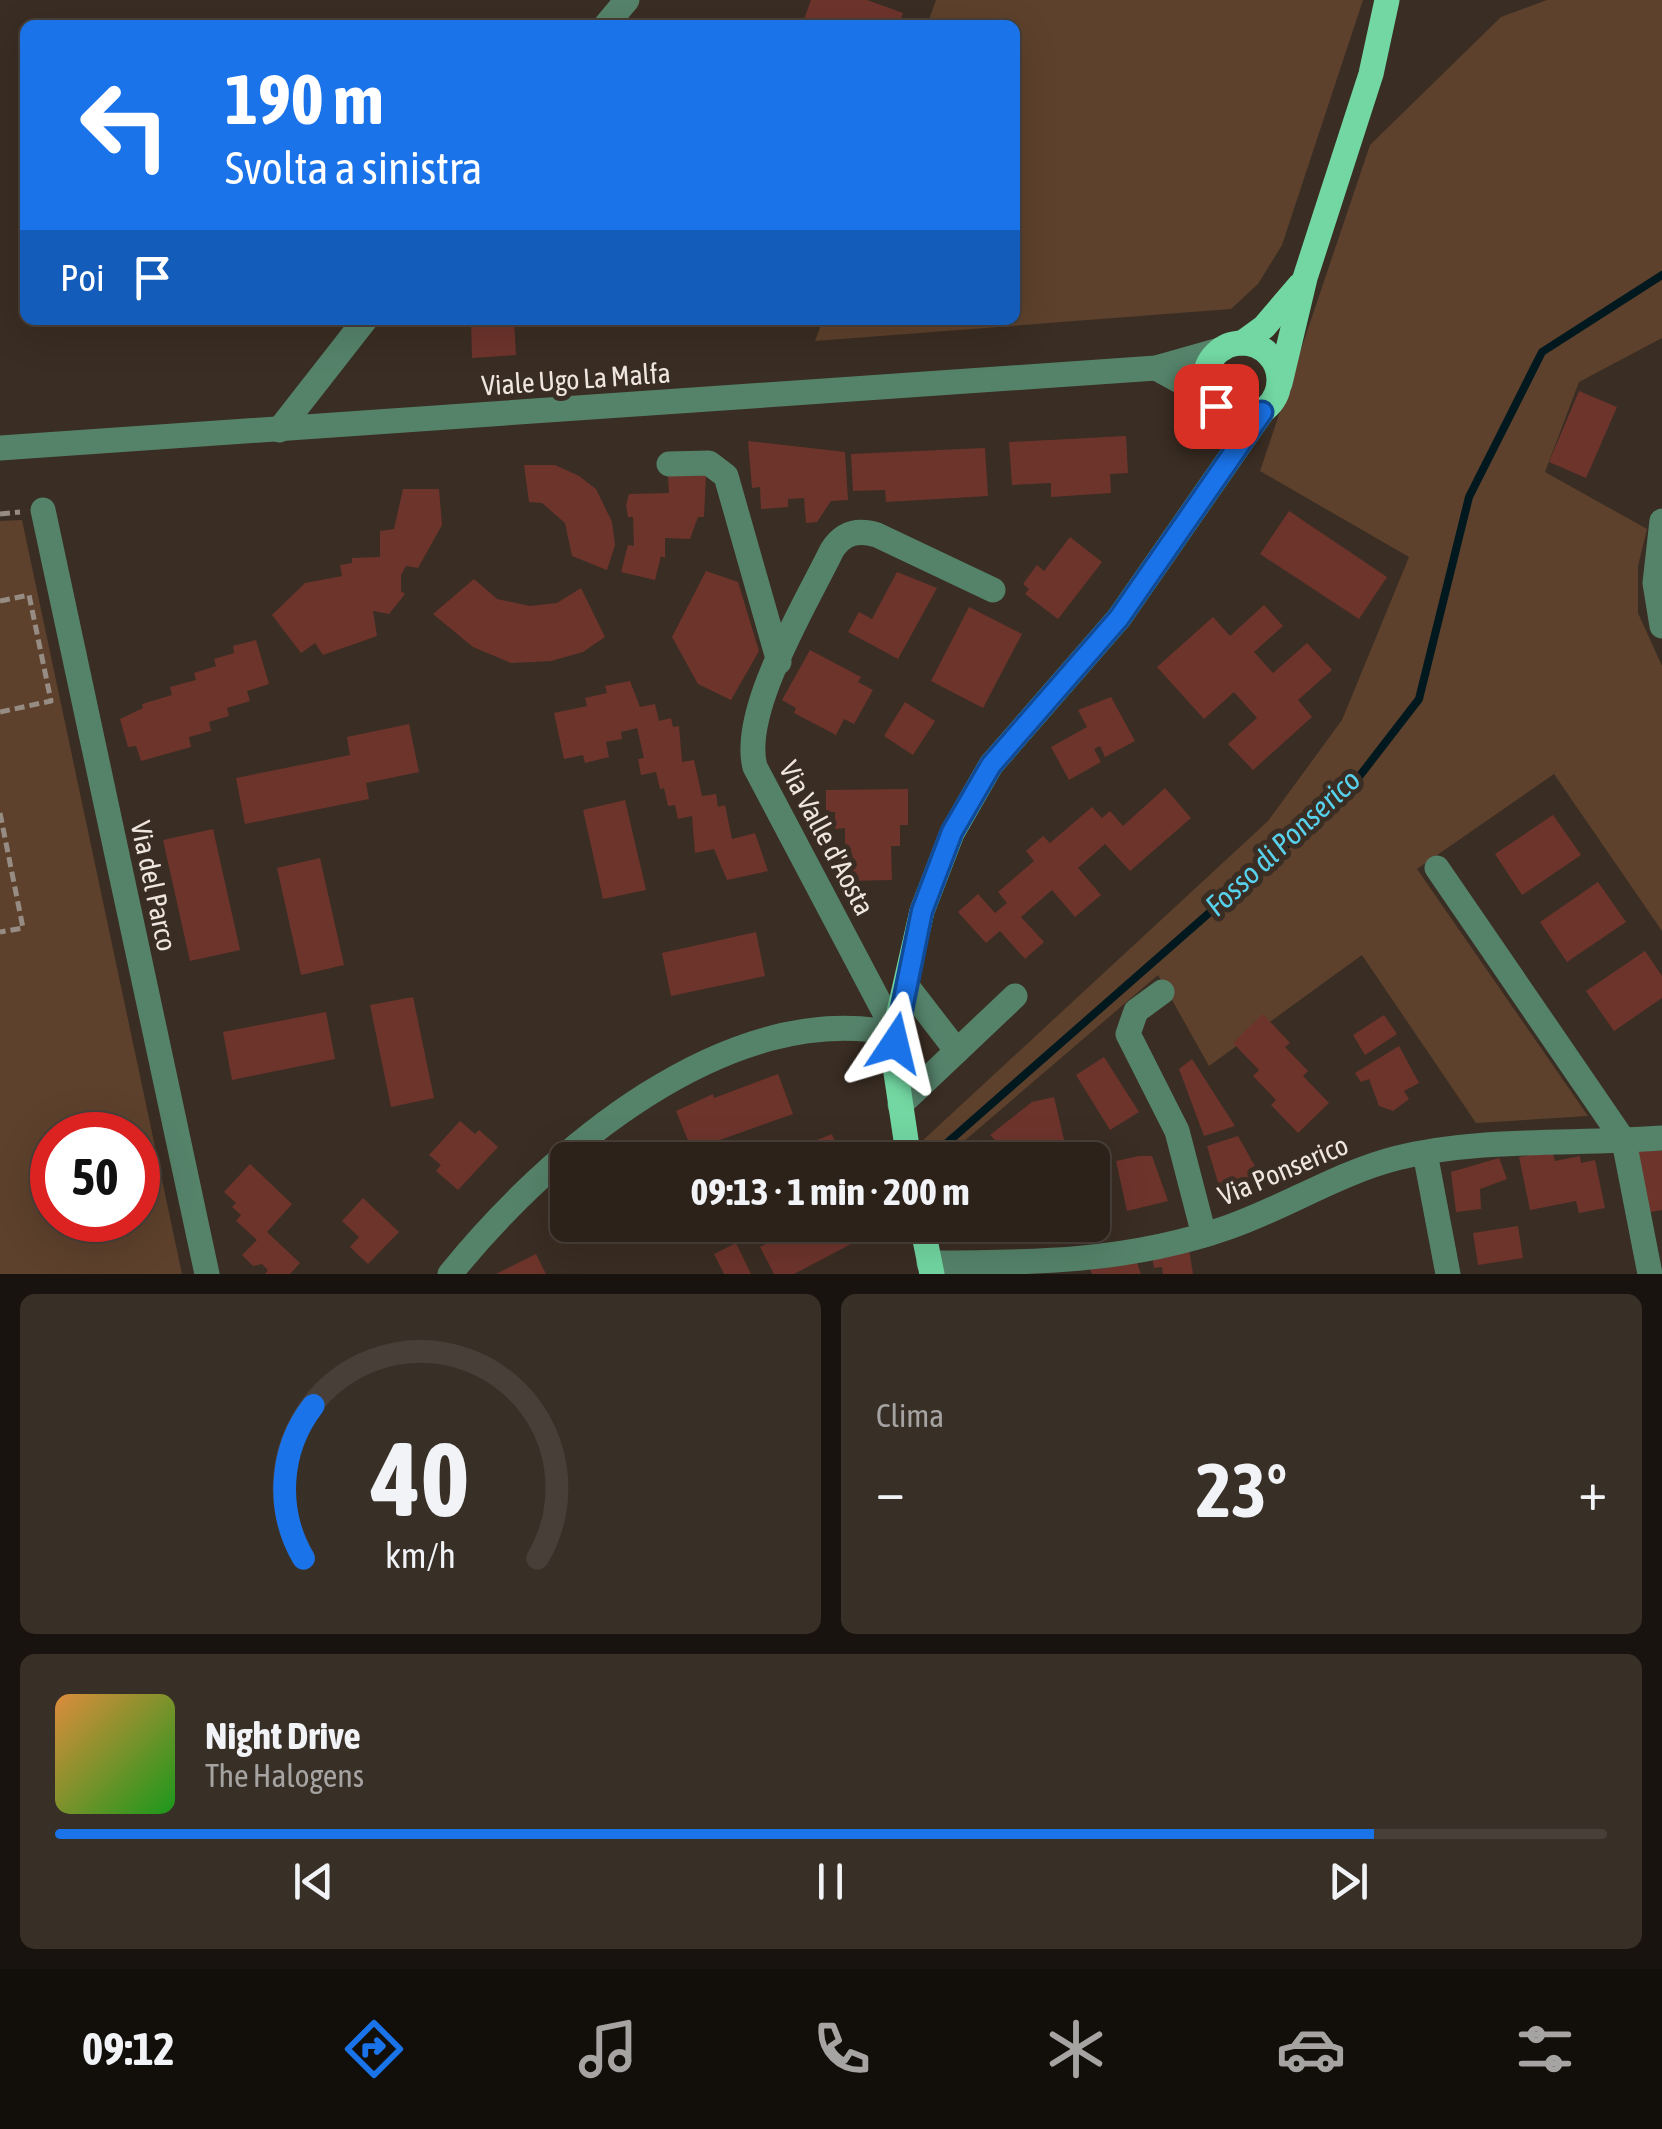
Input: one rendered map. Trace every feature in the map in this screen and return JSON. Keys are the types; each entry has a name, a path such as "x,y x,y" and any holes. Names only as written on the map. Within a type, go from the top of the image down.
{"main road":[{"path":"906,1142 896,1034 922,911 952,832 991,765 1119,618 1210,484 1271,404 1280,383 1304,278 1372,74 1387,0"},
{"path":"1210,484 1217,405 1205,375 1232,346 1282,308 1304,278"},
{"path":"1232,346 1265,351 1278,371 1280,383"},
{"path":"1217,405 1250,417 1262,412"},
{"path":"926,1242 931,1268"}],"street":[{"path":"610,20 628,0"},
{"path":"279,430 362,325"},
{"name":"Viale Ugo La Malfa","path":"0,448 1156,368 1232,346"},
{"path":"1156,368 1217,405"},
{"path":"669,464 709,463 726,476 779,662"},
{"name":"Via del Parco","path":"43,510 207,1274"},
{"path":"1662,522 1655,583 1662,626"},
{"name":"Via Valle d'Aosta","path":"896,1034 755,767 754,730 779,662 832,550 850,534 878,534 993,590"},
{"path":"1437,868 1624,1142 1650,1274"},
{"path":"906,985 957,1051"},
{"path":"1162,992 1136,1012 1129,1026 1130,1042 1181,1140 1204,1234"},
{"path":"900,1105 1014,996"},
{"path":"450,1274 545,1170 607,1122 672,1082 740,1051 792,1035 844,1028 896,1034"},
{"name":"Via Ponserico","path":"931,1268 1090,1260 1204,1234 1365,1168 1426,1153 1662,1138"},
{"path":"1426,1153 1448,1274"}],"path":[{"path":"0,601 29,595 51,702 0,712"},
{"path":"0,812 24,928 0,932"}],"shaded area":[{"path":"936,0 1363,0 1282,245 1258,284 1231,309 815,341 821,325 1020,325 1020,20 929,20"},
{"path":"1547,0 1662,0 1662,338 1579,382 1545,472 1647,529 1638,566 1638,613 1662,666 1662,931 1554,774 1417,869 1588,1116 1476,1123 1362,955 1209,1066 1158,975 963,1142 921,1142 1268,821 1342,720 1409,557 1260,471 1370,145 1501,17"},
{"path":"22,520 148,1112 30,1112 30,1242 160,1242 160,1170 182,1274 0,1274 0,521"}],"building":[{"path":"811,0 867,0 903,13 901,20 804,20"},
{"path":"471,325 514,325 516,355 472,358"},
{"path":"1579,391 1617,407 1586,478 1549,462"},
{"path":"1126,436 1128,473 1110,474 1111,493 1051,497 1051,483 1012,485 1009,442"},
{"path":"748,441 845,452 848,500 831,501 817,522 806,523 804,498 788,499 788,507 761,509 760,487 752,488"},
{"path":"985,448 988,496 886,502 885,490 853,491 851,454"},
{"path":"524,465 555,465 596,489 612,522 615,545 607,570 572,556 565,523 542,503 529,502"},
{"path":"706,474 704,517 698,517 690,539 665,538 665,558 661,556 655,580 621,572 628,545 634,546 633,517 628,517 626,505 629,494 669,493 668,476"},
{"path":"403,489 439,489 442,525 418,568 406,566 401,575 401,591 405,594 389,614 373,611 377,636 323,655 315,643 301,653 272,615 305,583 342,576 340,565 352,563 352,558 380,557 380,531 394,529"},
{"path":"1289,511 1387,577 1359,619 1260,554"},
{"path":"1070,537 1102,562 1058,619 1025,594 1029,589 1023,584 1037,565 1044,571"},
{"path":"706,571 738,582 759,651 731,700 698,684 672,637"},
{"path":"897,572 937,588 898,659 848,632 859,612 872,619"},
{"path":"474,579 497,599 530,606 557,603 581,588 605,637 583,652 551,661 511,663 473,647 433,614"},
{"path":"1264,605 1283,626 1254,652 1273,673 1307,643 1332,670 1298,700 1312,717 1253,770 1228,744 1257,718 1234,692 1204,719 1157,667 1213,617 1230,636"},
{"path":"969,607 1022,634 983,708 931,681"},
{"path":"256,640 269,684 247,691 250,701 227,708 229,716 209,722 211,731 189,737 191,747 141,761 136,746 128,747 120,719 143,708 142,704 172,695 170,687 196,680 194,673 216,666 214,659 234,653 233,646"},
{"path":"810,650 861,677 858,682 873,690 854,724 844,719 836,735 794,713 796,708 782,700"},
{"path":"630,681 640,707 655,704 659,721 671,718 673,727 679,726 682,762 694,760 702,796 716,794 718,807 725,805 732,839 755,833 768,871 727,880 714,849 695,853 692,816 678,819 675,805 668,806 664,788 660,789 656,772 641,775 638,759 644,758 637,728 621,732 622,739 606,742 609,757 585,763 583,755 564,759 554,713 587,706 585,698 607,693 605,686"},
{"path":"1111,697 1135,741 1105,757 1100,746 1094,749 1101,762 1069,780 1051,747 1087,727 1078,710"},
{"path":"905,702 935,721 913,755 884,736"},
{"path":"409,724 419,772 366,783 369,799 245,824 236,778 350,755 347,737"},
{"path":"1165,788 1191,818 1130,871 1105,844 1078,868 1101,895 1075,917 1052,890 1021,917 1044,942 1025,959 1000,931 986,943 958,912 978,894 995,913 1007,903 998,892 1034,861 1026,851 1043,836 1050,843 1092,807 1102,818 1110,811 1123,826"},
{"path":"908,789 908,825 900,825 900,846 891,846 892,880 845,881 845,828 835,829 835,812 826,812 826,790"},
{"path":"625,800 646,890 603,899 583,810"},
{"path":"1553,815 1581,855 1522,895 1495,854"},
{"path":"213,829 240,950 190,961 163,840"},
{"path":"320,858 344,965 301,975 277,868"},
{"path":"1598,882 1626,922 1567,962 1540,922"},
{"path":"756,932 765,976 671,996 662,953"},
{"path":"1645,951 1662,976 1662,998 1614,1031 1586,991"},
{"path":"413,997 434,1098 391,1107 370,1005"},
{"path":"326,1012 335,1059 232,1080 223,1032"},
{"path":"1263,1014 1290,1043 1285,1047 1308,1071 1303,1076 1329,1103 1298,1133 1271,1105 1276,1100 1253,1076 1259,1070 1233,1043"},
{"path":"1384,1015 1397,1034 1365,1055 1353,1035"},
{"path":"1399,1046 1419,1083 1404,1091 1409,1099 1393,1111 1379,1106 1369,1079 1361,1082 1355,1073"},
{"path":"1104,1057 1139,1112 1110,1130 1076,1075"},
{"path":"1192,1059 1235,1126 1204,1136 1179,1069"},
{"path":"778,1074 793,1114 714,1142 689,1142 676,1111 713,1094 714,1098"},
{"path":"1054,1097 1065,1142 995,1142 990,1135 1032,1102"},
{"path":"460,1121 475,1134 479,1130 498,1147 458,1190 436,1171 441,1165 429,1155"},
{"path":"832,1134 835,1142 812,1142"},
{"path":"1238,1136 1261,1177 1220,1189 1207,1146"},
{"path":"1552,1150 1555,1161 1580,1156 1581,1163 1595,1160 1605,1208 1579,1213 1576,1201 1530,1210 1519,1157"},
{"path":"1633,1151 1662,1151 1662,1210 1645,1213"},
{"path":"1152,1156 1168,1201 1127,1211 1116,1161"},
{"path":"1499,1158 1507,1179 1480,1189 1481,1209 1456,1212 1451,1172"},
{"path":"250,1164 292,1204 267,1232 300,1263 290,1274 265,1274 268,1270 262,1264 253,1266 242,1255 257,1240 236,1221 241,1215 232,1207 236,1203 224,1192"},
{"path":"363,1198 399,1232 368,1264 350,1247 359,1237 342,1221"},
{"path":"1518,1226 1523,1258 1478,1265 1473,1233"},
{"path":"769,1242 853,1243 794,1274 774,1274 760,1247"},
{"path":"736,1243 751,1274 724,1274 714,1254"},
{"path":"1188,1243 1193,1274 1163,1274 1162,1267 1154,1268 1151,1249"},
{"path":"536,1254 546,1274 496,1274"},
{"path":"1134,1254 1141,1274 1092,1274 1090,1269"}],"waterway":[{"name":"Fosso di Ponserico","path":"948,1142 1348,791 1419,699 1469,497 1542,352 1662,275"}],"route":[{"path":"895,1043 922,911 952,832 991,765 1119,618 1262,412 1238,417 1216,406"}]}
